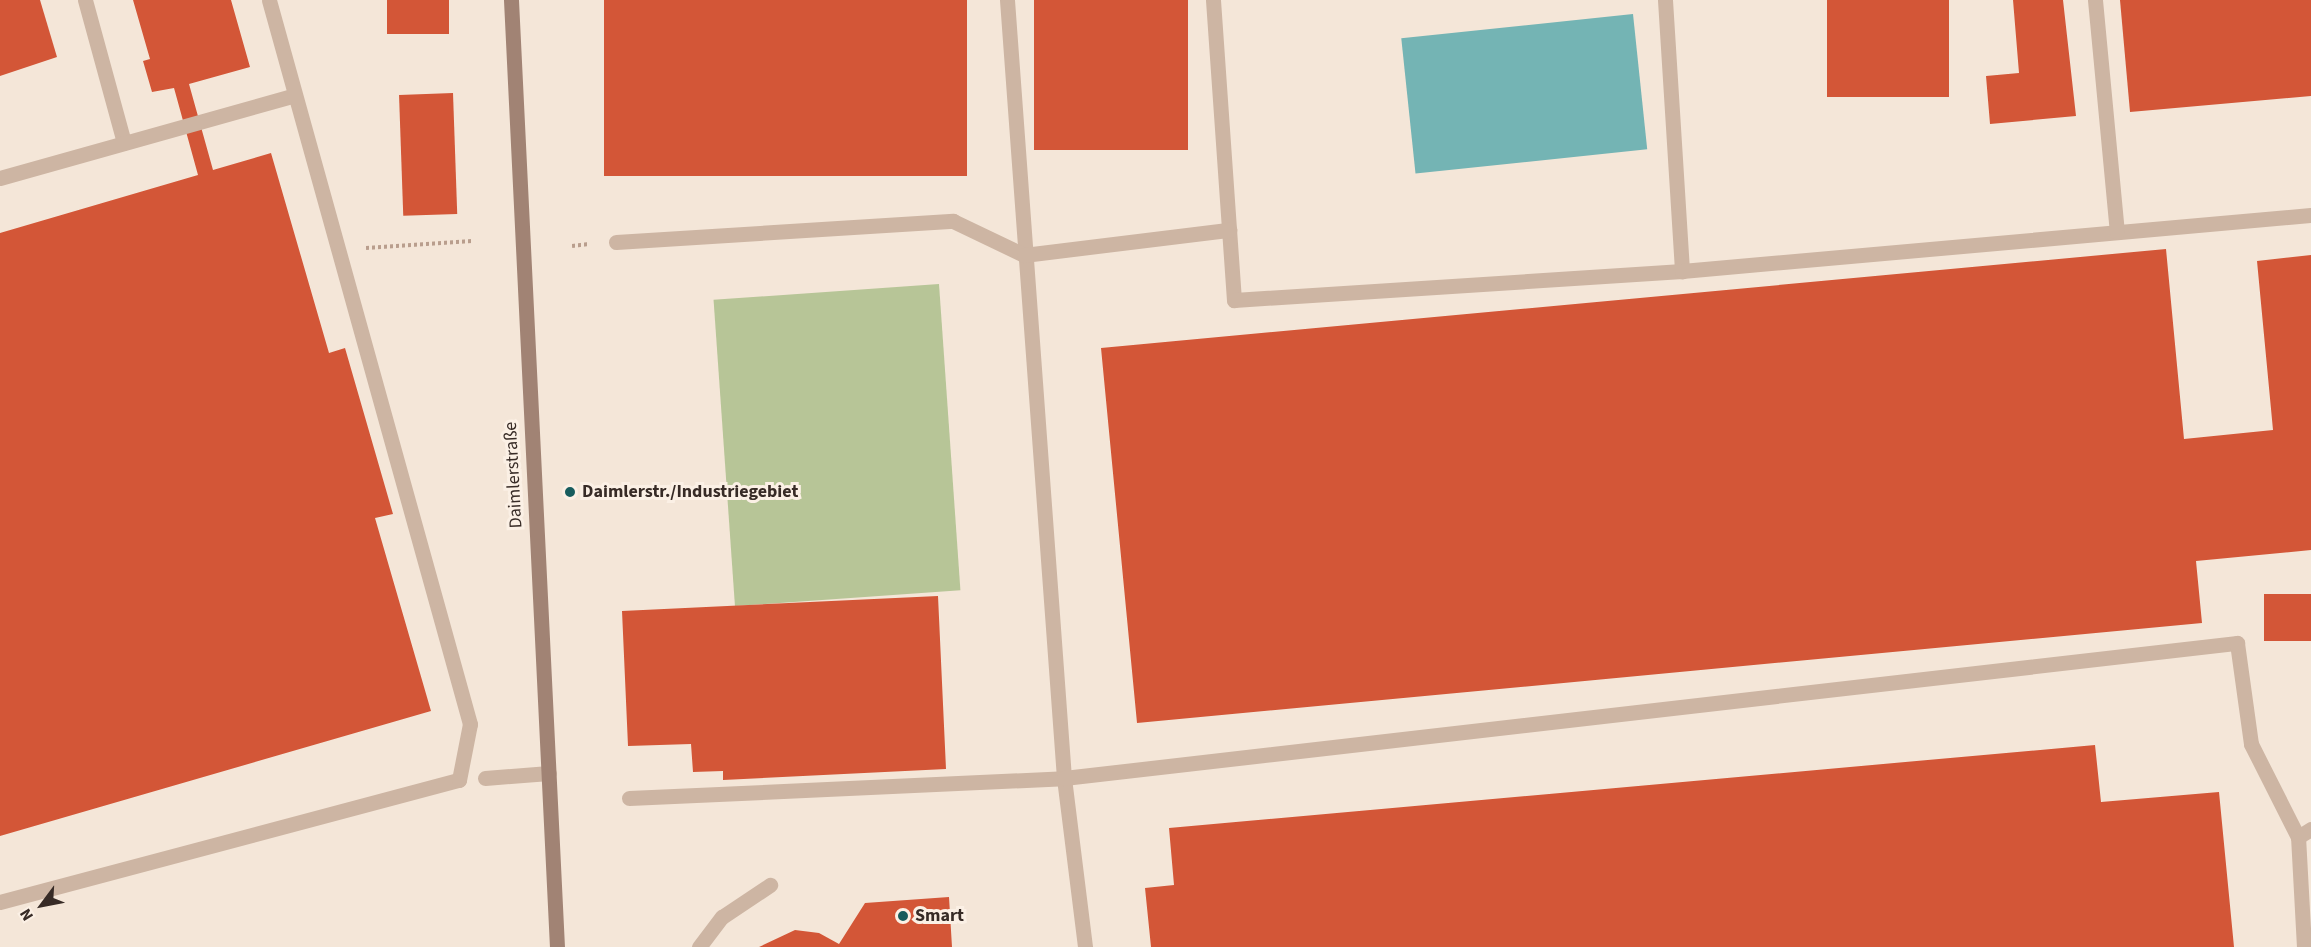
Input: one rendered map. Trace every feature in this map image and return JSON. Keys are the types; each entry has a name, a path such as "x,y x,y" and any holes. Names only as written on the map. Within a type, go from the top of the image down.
{"street":[{"name":"Daimlerstraße","path":"511,0 557,947"}],"lane":[{"path":"85,0 124,143"},
{"path":"0,902 459,780 470,724 268,0"},
{"path":"1007,0 1064,778 1084,947"},
{"path":"1213,0 1234,300 1682,271 2311,215"},
{"path":"1665,0 1682,271"},
{"path":"2095,0 2117,232"},
{"path":"0,178 295,95"},
{"path":"616,242 952,221 1024,255 1229,230"},
{"path":"628,798 1064,778 2237,642 2251,744 2304,833 2304,947"},
{"path":"485,777 549,773"},
{"path":"699,947 722,917 770,885"}],"path":[{"path":"338,250 472,241"},
{"path":"572,246 583,245"}],"green space":[{"path":"939,284 960,590 735,606 714,300"}],"water":[{"path":"1633,14 1647,149 1415,174 1401,38"}],"building":[{"path":"0,0 40,0 57,57 0,76"},
{"path":"133,0 231,0 250,67 189,84 213,170 271,153 329,353 345,348 393,514 375,518 431,711 0,836 0,233 198,175 174,88 152,92 143,61 150,59"},
{"path":"387,0 449,0 449,34 387,34"},
{"path":"604,0 967,0 967,176 604,176"},
{"path":"1034,0 1188,0 1188,150 1034,150"},
{"path":"1827,0 1949,0 1949,97 1827,97"},
{"path":"2013,0 2063,0 2076,116 1990,124 1986,76 2019,73"},
{"path":"2120,0 2311,0 2311,96 2130,112"},
{"path":"453,93 457,214 403,216 399,95"},
{"path":"2166,249 2184,439 2273,430 2257,261 2311,255 2311,550 2196,561 2202,623 1137,723 1101,348"},
{"path":"2264,594 2311,594 2311,641 2264,641"},
{"path":"938,596 946,769 723,780 723,771 693,772 691,744 628,746 622,611"},
{"path":"2095,745 2101,802 2219,792 2234,947 1151,947 1145,888 1174,885 1169,828"},
{"name":"Smart","path":"949,897 952,947 759,947 795,930 819,933 839,944 865,903"}],"place":[{"name":"Daimlerstr./Industriegebiet","path":"570,492"},
{"name":"Smart","path":"903,916"}]}
